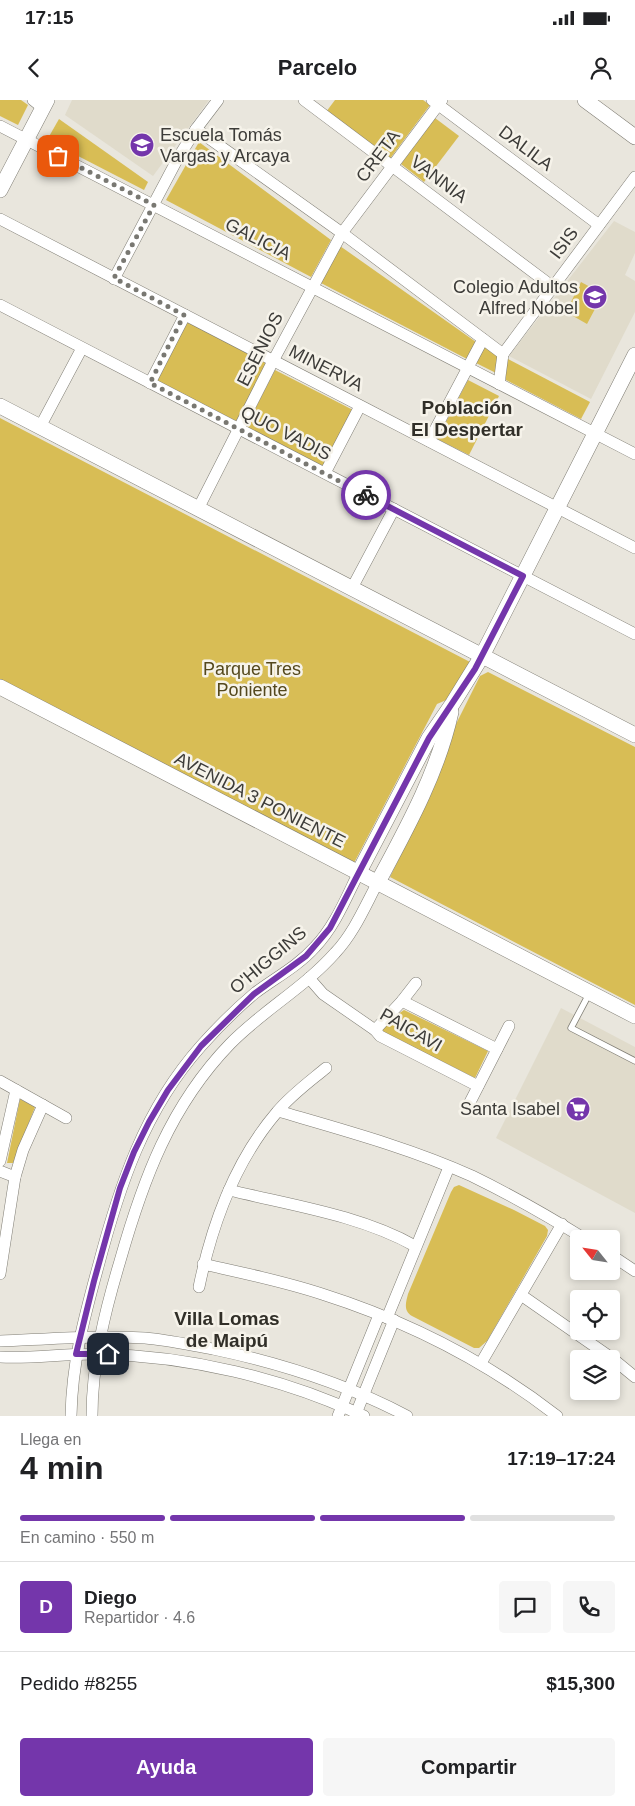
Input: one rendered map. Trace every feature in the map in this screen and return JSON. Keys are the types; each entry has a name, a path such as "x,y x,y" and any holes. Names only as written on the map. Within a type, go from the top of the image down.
{"street":[{"path":"114,278 178,158 196,129 218,100"},
{"name":"VANNIA","path":"304,100 553,287"},
{"path":"585,100 635,137"},
{"path":"0,190 26,140 41,102"},
{"name":"CRETA","path":"342,233 437,102"},
{"name":"DALILA","path":"437,102 599,225"},
{"name":"GALICIA","path":"0,126 635,454"},
{"path":"196,129 342,233 503,354 499,384"},
{"name":"ISIS","path":"503,354 635,177"},
{"name":"MINERVA","path":"0,219 635,548"},
{"name":"ESENIOS","path":"198,509 238,428 342,233"},
{"name":"QUO VADIS","path":"0,305 635,634"},
{"path":"150,383 184,315"},
{"path":"429,441 484,339"},
{"path":"40,428 82,348"},
{"name":"O'HIGGINS","path":"71,1416 79,1338 120,1188 141,1136 168,1090 201,1046 254,994 295,965 314,948 337,916 429,738 482,656 635,355"},
{"path":"0,406 482,656 633,730"},
{"path":"325,474 360,406"},
{"path":"352,588 394,509"},
{"name":"AVENIDA 3 PONIENTE","path":"0,686 635,1016"},
{"name":"O'HIGGINS","path":"92,1416 93,1383 97,1354 110,1294 138,1201 157,1151 168,1129 201,1078 228,1045 261,1015 326,963 345,941 378,882 429,779 445,740 453,703"},
{"name":"PAICAVI","path":"309,978 323,994 375,1030 380,1036 478,1086"},
{"path":"375,1030 416,983"},
{"path":"402,1001 497,1048"},
{"path":"466,1110 509,1026"},
{"path":"198,1287 203,1264 229,1190 250,1148 278,1111 326,1068"},
{"path":"0,1081 66,1118"},
{"path":"0,1161 16,1090"},
{"path":"0,1274 16,1178 23,1150 43,1105"},
{"path":"278,1111 376,1140 449,1167 496,1189 571,1230"},
{"path":"0,1357 97,1354 187,1362 234,1372 292,1388 340,1411 359,1415 387,1318 449,1167"},
{"path":"0,1171 16,1178"},
{"path":"229,1190 356,1222 380,1230 415,1246"},
{"path":"482,1364 562,1224"},
{"path":"620,1261 635,1272"},
{"path":"203,1264 322,1294 387,1318 458,1350 482,1364 557,1416"},
{"path":"521,1295 613,1359 635,1377"},
{"path":"340,1411 349,1389 387,1318"},
{"path":"0,1341 100,1337 146,1338 226,1352 296,1370 364,1395 407,1416"}],"lane":[{"path":"590,992 571,1028 635,1061"}],"shaded area":[{"name":"Escuela Tomás Vargas y Arcaya","path":"72,100 209,100 153,176 65,115"},
{"name":"Colegio Adultos Alfred Nobel","path":"614,221 635,232 635,253 625,275 635,281 635,312 591,399 509,356"},
{"name":"Santa Isabel","path":"561,1008 635,1047 635,1213 496,1138"}],"green space":[{"path":"0,100 21,100 28,105 18,125 0,116"},
{"path":"335,100 423,100 430,105 389,160 326,112"},
{"path":"435,118 459,136 424,182 401,164"},
{"path":"59,119 148,182 144,190 47,140"},
{"path":"199,142 331,240 311,277 166,200"},
{"path":"340,246 476,342 467,359 321,283"},
{"path":"581,282 603,294 587,324 566,312"},
{"path":"188,319 269,360 238,422 157,381"},
{"path":"485,346 499,357 498,374 476,363"},
{"path":"506,358 590,402 581,419 506,380"},
{"path":"275,370 353,410 322,469 244,430"},
{"path":"468,380 499,396 469,455 437,439"},
{"name":"Parque Tres Poniente","path":"0,418 470,662 451,698 437,704 354,863 0,679"},
{"path":"488,672 635,747 635,1005 390,877 434,787 444,748 480,676"},
{"path":"404,1010 488,1051 475,1078 383,1032 382,1025"},
{"path":"20,1099 35,1107 13,1163 7,1163"},
{"path":"459,1185 514,1210 545,1226 548,1230 547,1236 487,1341 479,1348 474,1348 412,1316 407,1312 406,1306 408,1294 451,1192 454,1187"}],"way so far":[{"path":"58,156 154,205 114,278 184,315 150,383 366,495"}],"place":[{"name":"Escuela Tomás Vargas y Arcaya","path":"142,145"},
{"name":"Colegio Adultos Alfred Nobel","path":"595,297"},
{"name":"Santa Isabel","path":"578,1109"}],"district":[{"name":"Población El Despertar","path":"467,418"},
{"name":"Villa Lomas de Maipú","path":"227,1329"}],"route":[{"path":"108,1354 76,1354 109,1224 120,1188 141,1136 178,1074 201,1046 254,994 306,956 330,928 429,738 475,669 523,576 366,495"}]}
